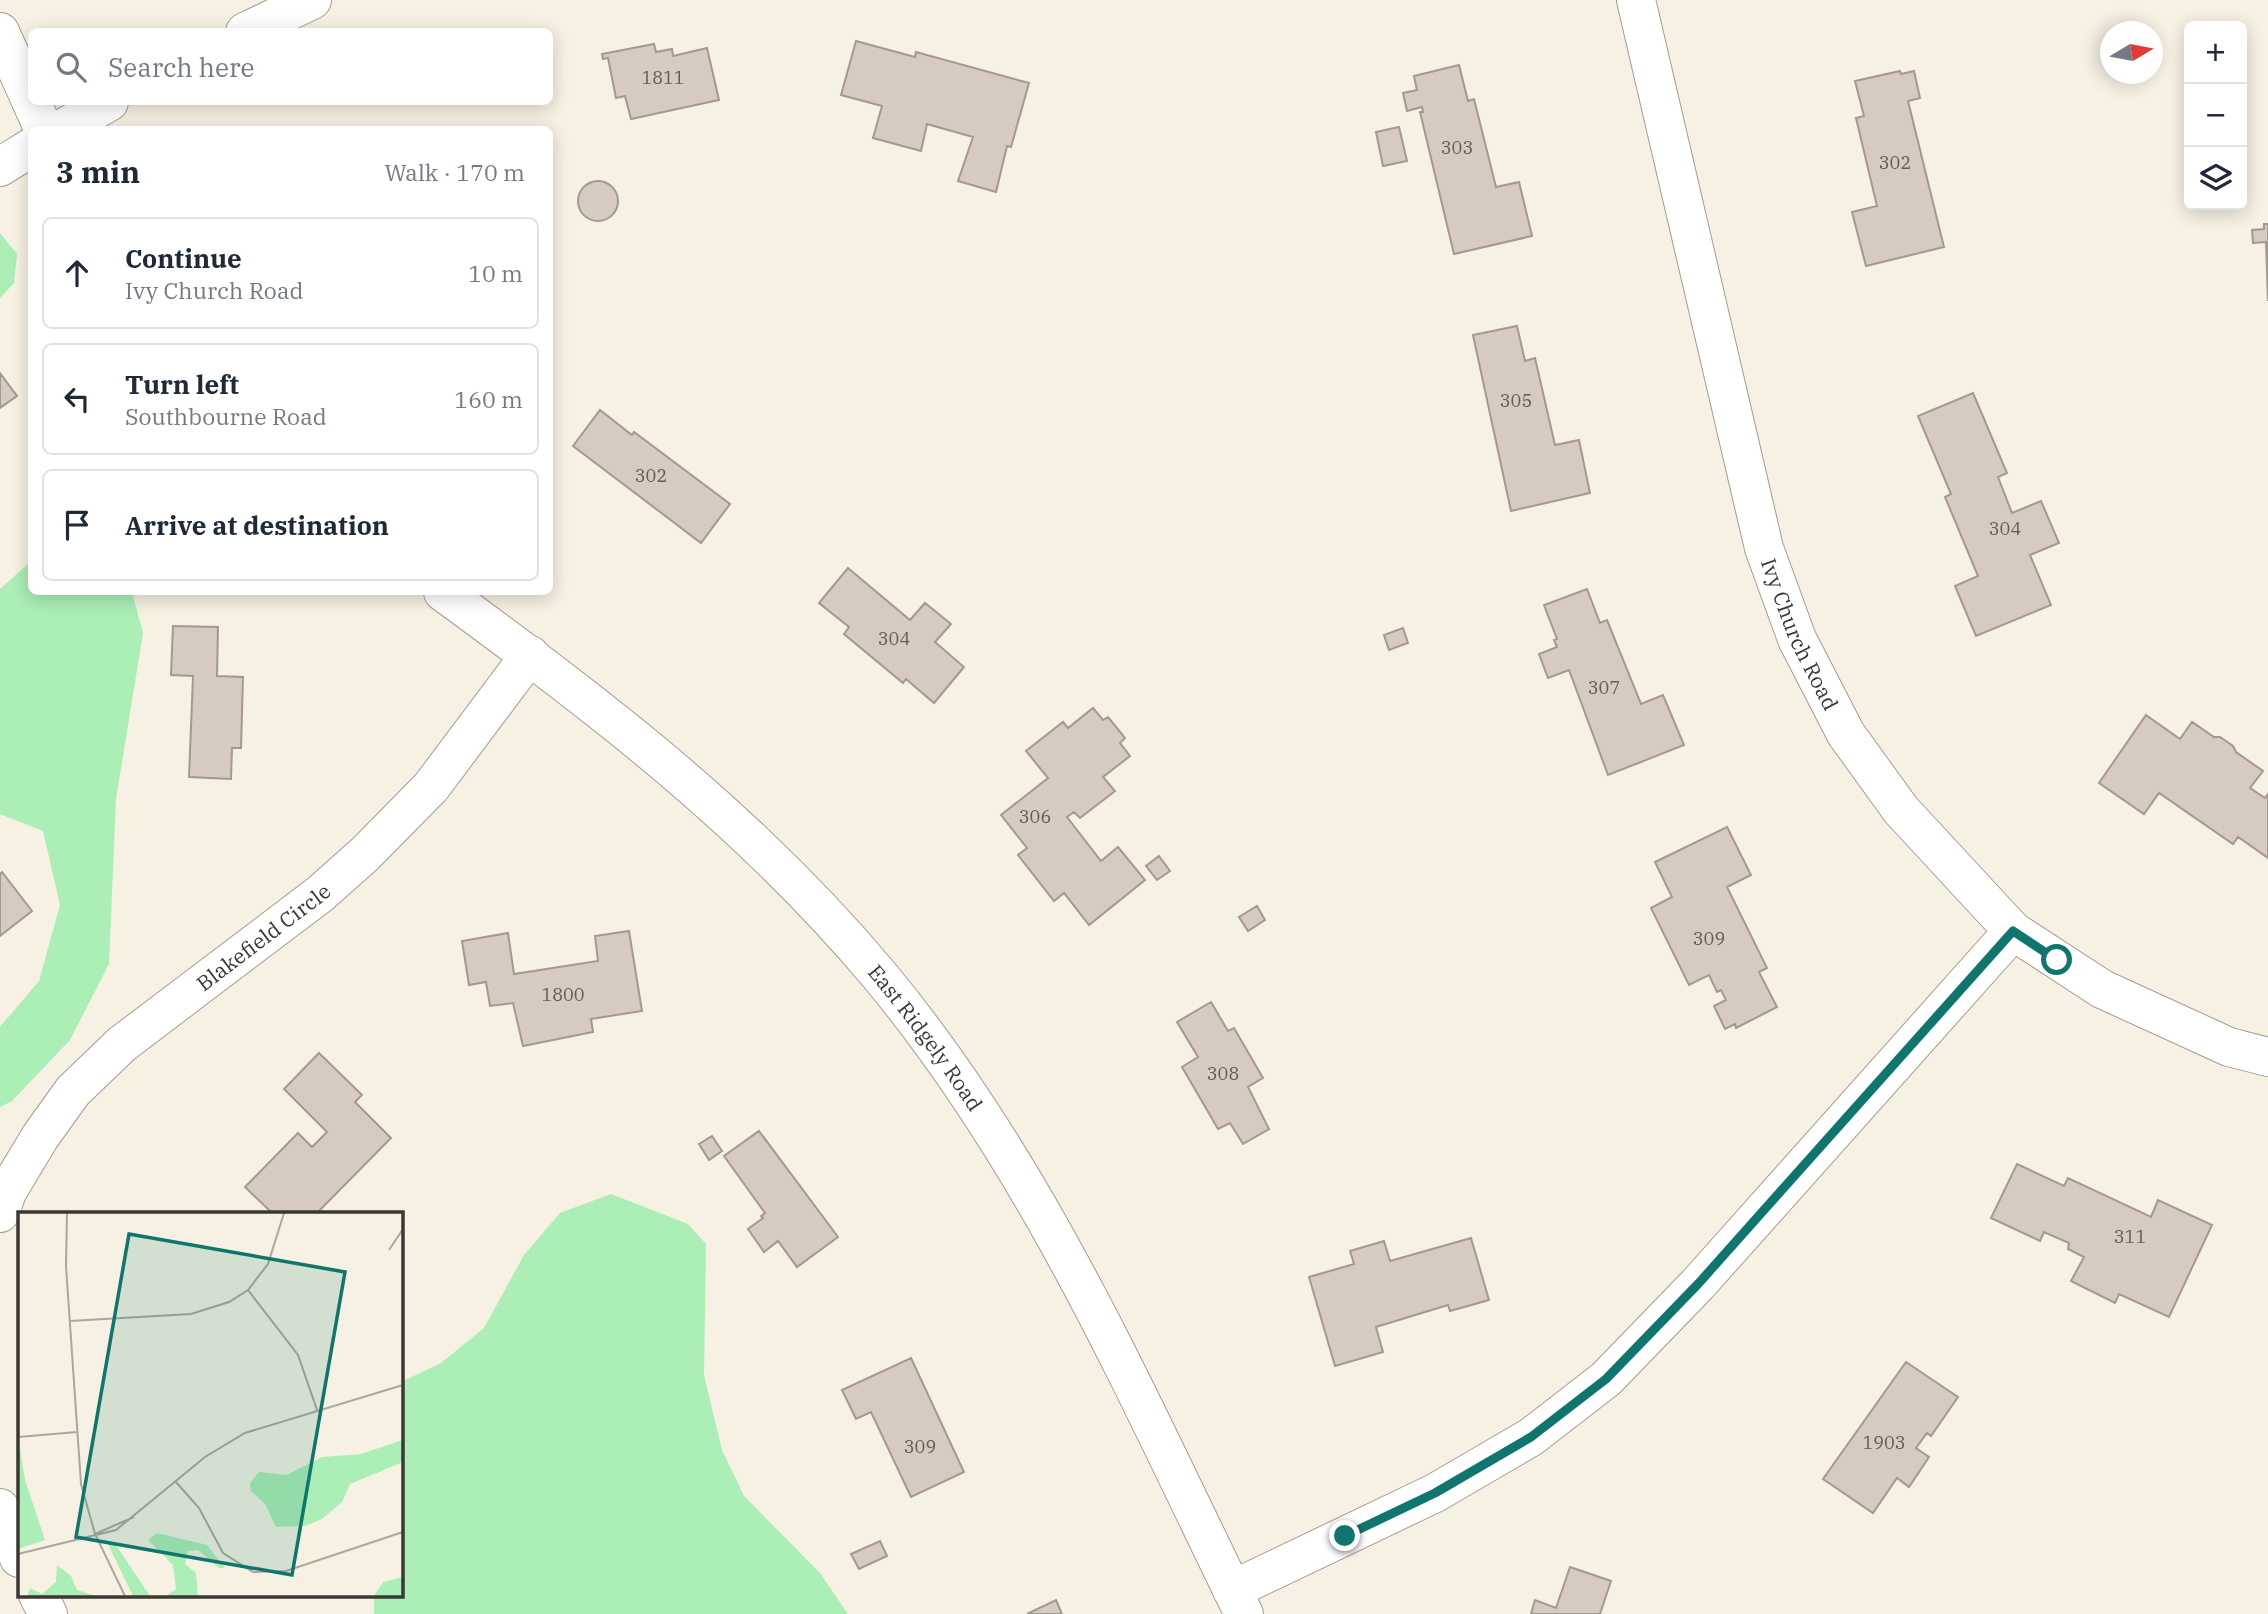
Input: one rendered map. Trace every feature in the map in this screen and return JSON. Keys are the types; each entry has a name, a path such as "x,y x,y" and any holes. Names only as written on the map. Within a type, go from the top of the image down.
{"street":[{"path":"253,28 312,0"},
{"name":"Ivy Church Road","path":"1636,0 1764,548 1797,639 1846,734 1901,810 2013,931 2102,989 2229,1047 2268,1057"},
{"path":"0,32 28,94"},
{"path":"33,105 42,126"},
{"path":"67,126 104,105"},
{"path":"0,167 28,150"},
{"name":"East Ridgely Road","path":"447,595 530,655 657,755 745,831 827,916 881,978 924,1033 1002,1146 1048,1222 1121,1360 1238,1602"},
{"name":"Blakefield Circle","path":"0,1213 7,1192 40,1137 73,1091 122,1044 320,894 365,854 431,787 530,655"},
{"path":"1238,1602 1531,1437 1606,1379 1698,1284 2013,931"},
{"path":"0,1508 18,1555"},
{"path":"39,1596 48,1614"}],"green space":[{"path":"0,233 17,254 14,283 0,298"},
{"path":"28,564 28,595 133,595 143,633 116,799 109,964 70,1040 12,1101 0,1107 0,1027 39,981 60,905 43,831 0,814 0,589"},
{"path":"611,1194 688,1224 706,1244 704,1375 722,1450 744,1496 820,1573 848,1614 374,1614 374,1596 402,1596 402,1382 441,1363 484,1328 524,1255 560,1213"}],"building":[{"path":"856,41 915,57 916,52 1029,83 1011,147 1007,146 996,192 958,181 973,137 927,124 921,151 873,138 882,106 841,95"},
{"path":"654,44 656,52 672,49 673,56 707,48 719,100 631,119 625,96 616,98 608,58 603,59 602,54"},
{"path":"1459,65 1468,101 1474,99 1496,187 1519,182 1532,236 1454,254 1420,112 1423,112 1422,107 1407,111 1403,93 1417,90 1414,76"},
{"path":"1900,71 1901,74 1914,71 1920,98 1908,101 1944,247 1866,266 1852,212 1877,206 1856,118 1864,116 1855,81"},
{"path":"1399,127 1407,161 1383,166 1376,132"},
{"path":"598,181 612,187 618,201 612,215 598,221 584,215 578,201 584,187"},
{"path":"2264,224 2268,224 2268,301 2266,242 2253,243 2252,230 2264,229"},
{"path":"1517,326 1525,361 1535,358 1555,445 1579,440 1590,493 1511,511 1473,335"},
{"path":"0,373 17,396 0,408"},
{"path":"1973,393 2007,473 1998,477 2012,513 2041,501 2059,543 2030,555 2051,605 1976,636 1955,586 1978,576 1945,497 1951,494 1918,416"},
{"path":"600,410 730,504 701,543 573,446"},
{"path":"848,568 910,620 925,603 951,624 935,642 964,667 934,703 906,679 903,683 844,634 849,627 819,603"},
{"path":"1587,589 1600,623 1607,620 1641,704 1663,695 1684,745 1608,775 1569,670 1548,678 1539,654 1557,647 1554,640 1557,639 1544,605"},
{"path":"173,626 218,627 217,676 243,677 241,748 232,748 231,779 189,777 193,676 171,675"},
{"path":"1403,628 1408,643 1389,650 1384,635"},
{"path":"1093,708 1103,720 1108,717 1125,738 1120,743 1130,756 1103,777 1115,791 1080,818 1074,812 1067,817 1101,861 1118,847 1145,880 1089,925 1064,893 1054,901 1018,855 1027,848 1001,815 1048,778 1026,751 1063,722 1068,728"},
{"path":"2146,715 2180,739 2192,722 2214,737 2220,737 2263,771 2250,788 2265,798 2268,794 2268,858 2238,837 2233,844 2159,793 2144,814 2099,783"},
{"path":"1727,827 1751,875 1727,887 1767,968 1759,972 1777,1007 1736,1028 1735,1024 1725,1029 1714,1006 1726,1000 1721,990 1717,992 1709,975 1689,985 1651,908 1672,897 1655,862"},
{"path":"1159,856 1170,871 1157,880 1146,866"},
{"path":"2,872 32,911 0,936 0,874"},
{"path":"1257,906 1265,920 1248,931 1239,917"},
{"path":"629,931 642,1011 591,1019 593,1032 523,1046 513,1003 490,1006 486,982 469,985 462,941 508,933 514,974 598,961 595,936"},
{"path":"1211,1002 1228,1031 1234,1028 1263,1078 1248,1087 1269,1129 1243,1144 1230,1123 1218,1129 1182,1067 1198,1057 1177,1022"},
{"path":"319,1053 362,1095 355,1102 391,1138 318,1212 271,1212 245,1187 298,1133 312,1147 327,1132 284,1089"},
{"path":"759,1131 838,1237 797,1267 778,1241 764,1252 748,1229 763,1218 761,1216 765,1213 724,1156"},
{"path":"712,1136 722,1151 709,1160 699,1144"},
{"path":"2017,1164 2064,1186 2068,1178 2151,1217 2158,1200 2212,1225 2169,1317 2119,1294 2115,1303 2071,1281 2084,1257 2068,1249 2069,1243 2044,1232 2040,1241 1991,1218"},
{"path":"1471,1238 1489,1300 1450,1311 1448,1305 1376,1327 1383,1352 1335,1366 1309,1277 1354,1264 1350,1251 1384,1241 1390,1261"},
{"path":"911,1358 964,1472 911,1497 871,1412 856,1419 842,1390"},
{"path":"1906,1362 1958,1397 1931,1436 1927,1433 1916,1448 1929,1457 1909,1487 1897,1478 1873,1513 1823,1479"},
{"path":"880,1541 887,1556 859,1569 851,1554"},
{"path":"1570,1567 1611,1581 1600,1614 1531,1614 1535,1600 1556,1608"},
{"path":"1056,1600 1062,1614 1027,1614"}],"route":[{"path":"1345,1536 1435,1493 1531,1437 1606,1379 1698,1284 2013,931 2057,960"}]}
